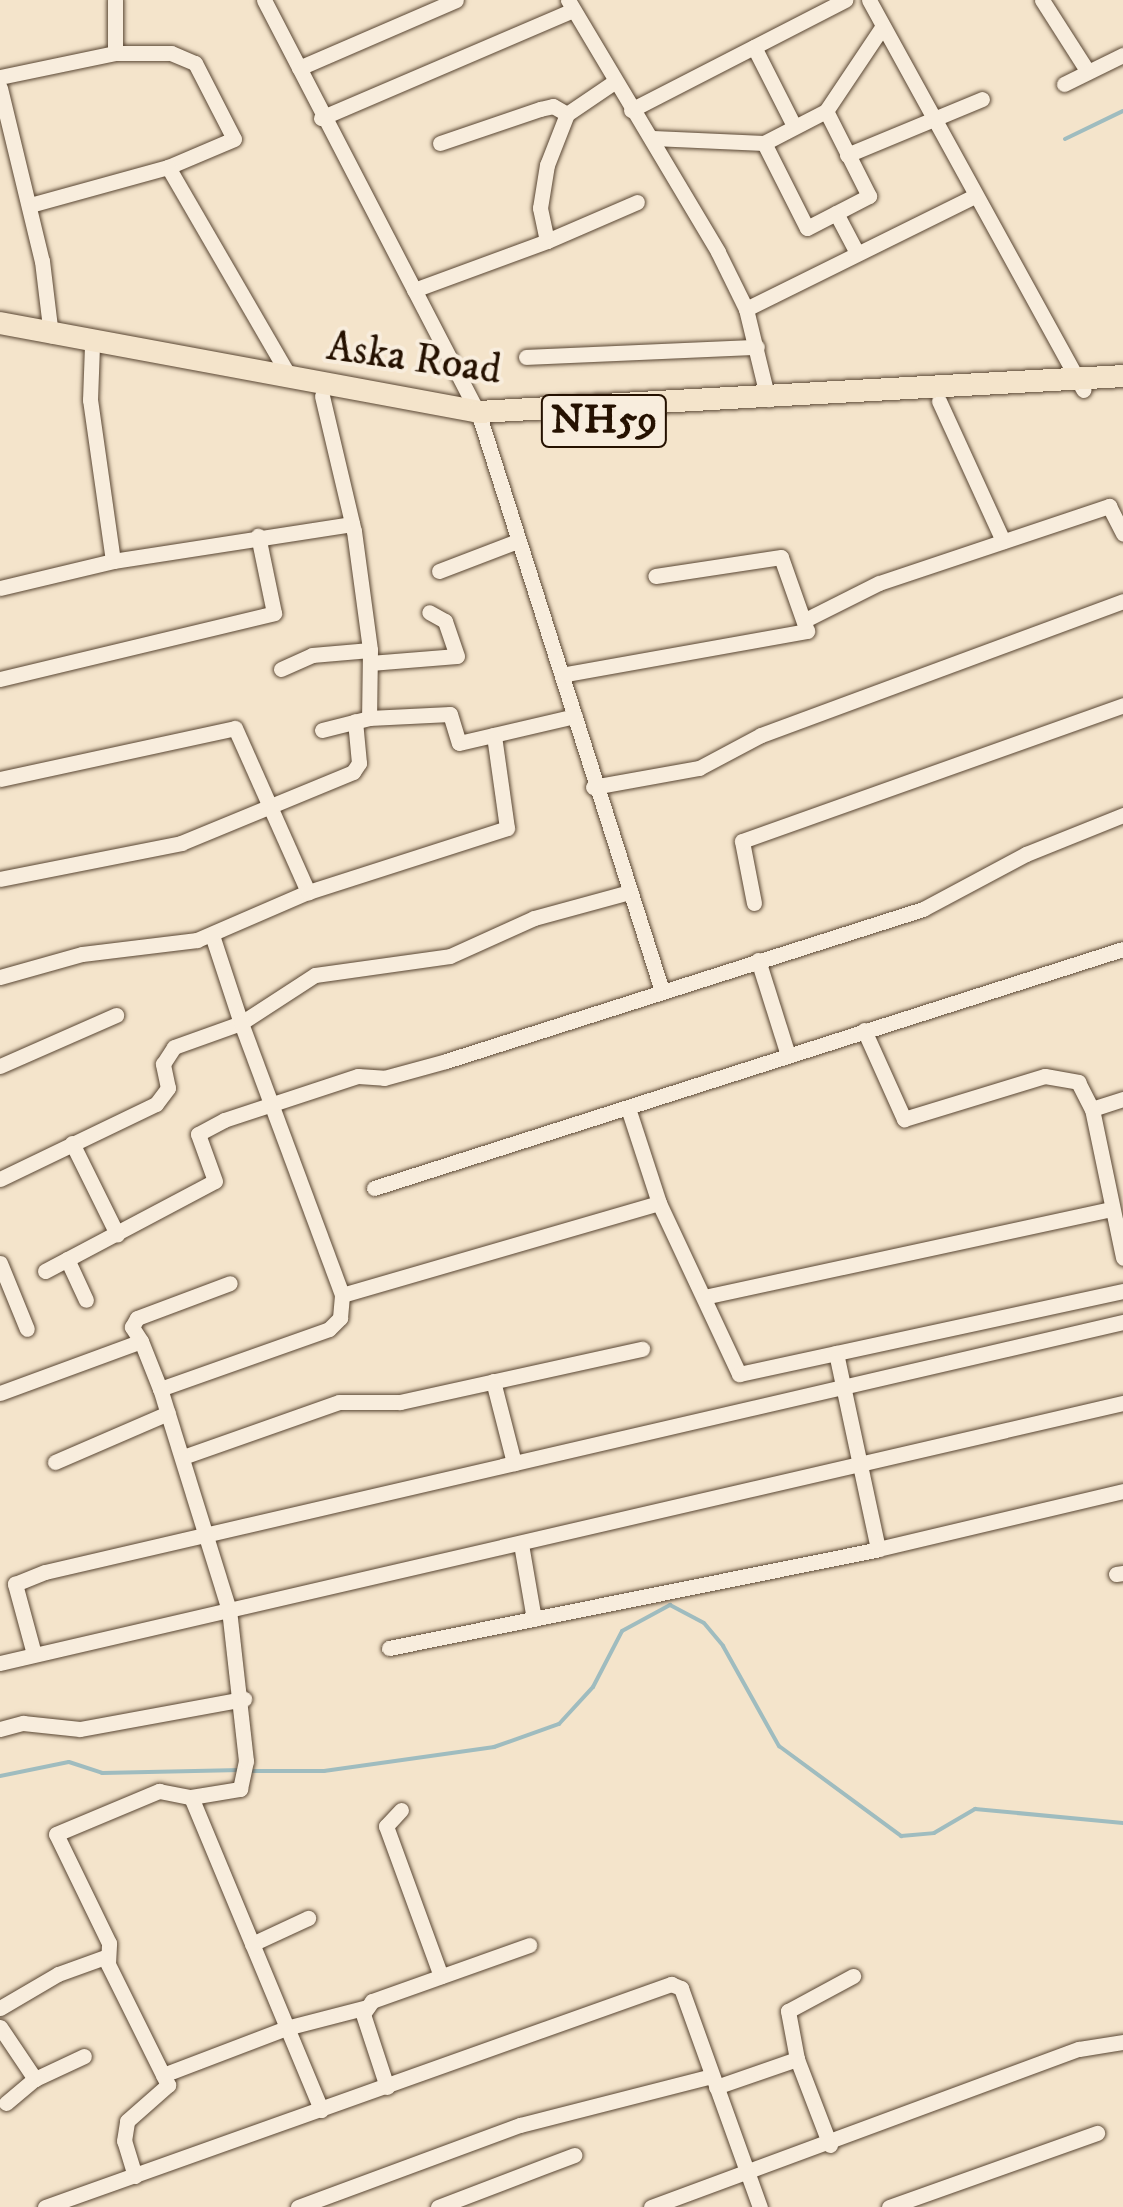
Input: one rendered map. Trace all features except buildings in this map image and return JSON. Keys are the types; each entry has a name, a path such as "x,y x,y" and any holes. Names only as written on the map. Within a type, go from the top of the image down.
{"highway":[{"name":"Aska Road","path":"0,323 92,345 291,379 480,420 1080,384 1123,376"},
{"name":"NH59","path":"92,345 322,396 480,420 940,400 1080,384 1123,387"}],"street":[{"path":"115,0 115,53"},
{"path":"264,0 321,118 480,420 517,541 566,674 593,787 662,992"},
{"path":"298,68 456,0"},
{"path":"631,110 845,0"},
{"path":"892,0 872,5 1080,384"},
{"path":"1042,0 1088,72"},
{"path":"321,118 570,5 631,110 652,138 746,309 768,400"},
{"path":"652,138 764,143 826,112 883,26"},
{"path":"754,47 794,126"},
{"path":"0,77 115,53 172,52 194,64 234,139 168,167 30,205"},
{"path":"1064,84 1123,55"},
{"path":"547,241 540,208 546,165 567,114 614,82"},
{"path":"0,88 30,205 51,335"},
{"path":"847,154 982,99"},
{"path":"440,143 553,106 567,114"},
{"path":"764,143 807,228 869,196 826,112"},
{"path":"168,167 291,379"},
{"path":"746,309 976,196"},
{"path":"414,290 547,241 637,202"},
{"path":"836,213 856,254"},
{"path":"92,345 90,400 112,561"},
{"path":"526,358 756,347"},
{"path":"0,880 181,843 357,770 370,657 352,524 322,396"},
{"path":"940,400 1003,541"},
{"path":"806,619 878,583 1109,506 1123,534"},
{"path":"0,588 112,561 352,524"},
{"path":"0,679 274,612 258,536"},
{"path":"440,571 517,541"},
{"path":"566,674 808,631 781,557 656,576"},
{"path":"593,787 698,768 762,734 1123,601"},
{"path":"281,669 312,655 457,656 445,621 429,612"},
{"path":"754,903 742,842 1123,705"},
{"path":"322,730 362,720 450,714 459,743 575,716"},
{"path":"0,779 234,728 308,892"},
{"path":"0,977 82,954 212,935 308,892 506,828 494,735"},
{"path":"45,1270 215,1181 198,1134 358,1076 384,1078 446,1061 923,910 1026,854 1123,815"},
{"path":"0,1179 156,1104 168,1088 163,1064 174,1047 241,1023 315,975 450,956 534,918 630,892"},
{"path":"160,1389 329,1329 340,1318 342,1295 270,1106 212,935"},
{"path":"374,1188 1123,949"},
{"path":"758,960 788,1055"},
{"path":"0,1066 116,1014"},
{"path":"864,1030 904,1119 1044,1076 1078,1082 1092,1109 1115,1187 1112,1210 1123,1258"},
{"path":"1092,1109 1123,1099"},
{"path":"628,1108 659,1203 739,1374 1123,1291"},
{"path":"72,1143 118,1234"},
{"path":"342,1295 659,1203"},
{"path":"704,1296 1112,1210"},
{"path":"67,1259 86,1300"},
{"path":"0,1263 27,1330"},
{"path":"135,2176 124,2141 127,2121 161,2096 168,2085 108,1956 109,1943 56,1834 159,1791 191,1797 240,1789 246,1761 244,1700 229,1610 160,1389 142,1341 132,1326 137,1318 230,1283"},
{"path":"34,1654 16,1580 1123,1322"},
{"path":"0,1392 142,1341"},
{"path":"183,1457 338,1402 400,1402 642,1349"},
{"path":"836,1353 878,1549"},
{"path":"493,1381 514,1463"},
{"path":"0,1662 1123,1403"},
{"path":"54,1462 168,1413"},
{"path":"389,1648 878,1549 1123,1491"},
{"path":"521,1544 534,1618"},
{"path":"0,1729 23,1723 80,1729 244,1700"},
{"path":"191,1797 321,2110"},
{"path":"400,1810 386,1826 441,1976"},
{"path":"252,1944 308,1918"},
{"path":"163,2075 286,2028 366,2007 530,1945"},
{"path":"0,2008 58,1974 108,1956"},
{"path":"830,2145 798,2059 788,2010 853,1976"},
{"path":"45,2207 670,1984 680,1988 760,2207"},
{"path":"366,2007 363,2014 387,2087"},
{"path":"0,2027 35,2079"},
{"path":"651,2207 830,2145 1079,2049 1123,2042"},
{"path":"6,2104 35,2079 84,2056"},
{"path":"298,2207 520,2125 798,2059"},
{"path":"889,2207 1097,2133"},
{"path":"438,2207 574,2155"}],"waterway":[{"path":"1065,139 1123,111"},
{"path":"250,1771 324,1771 494,1747 559,1724 593,1687 622,1631 670,1605 704,1623 723,1646 779,1746 901,1836 934,1833 975,1809 1123,1823"},
{"path":"0,1776 69,1762 102,1773 241,1770"}]}
